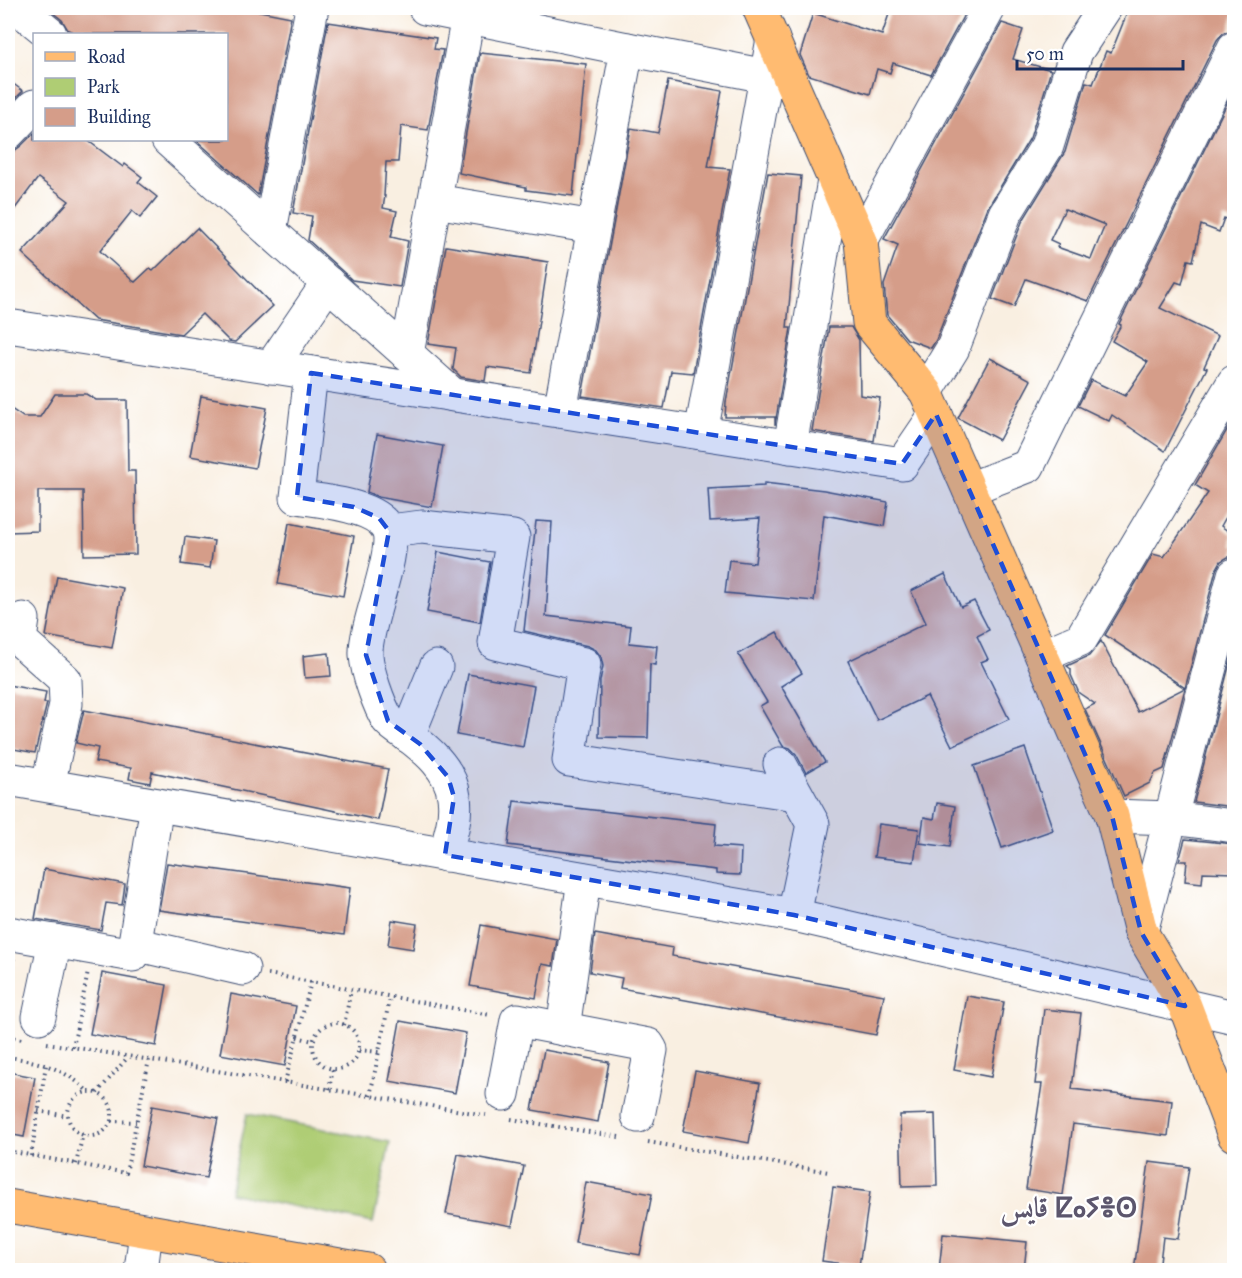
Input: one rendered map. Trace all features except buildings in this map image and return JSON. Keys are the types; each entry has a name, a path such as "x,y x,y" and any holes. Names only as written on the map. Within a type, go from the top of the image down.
{"main road":[{"path":"759,8 861,242 869,323 931,403 1112,816 1141,932 1185,1006 1234,1135"},
{"path":"8,1206 311,1265 368,1270"}],"street":[{"path":"270,231 312,8"},
{"path":"425,8 468,16 540,19 627,49 766,76"},
{"path":"861,242 989,8"},
{"path":"8,326 902,464 931,403 1005,214 1047,146 1076,52 1105,8"},
{"path":"407,354 468,16"},
{"path":"701,433 773,39"},
{"path":"969,489 1028,466 1234,48"},
{"path":"560,411 627,49"},
{"path":"8,133 33,107"},
{"path":"169,141 453,395"},
{"path":"790,447 834,180"},
{"path":"435,201 594,228"},
{"path":"271,367 328,283"},
{"path":"311,373 297,497 354,507 379,518 389,531 388,551 366,655 374,687 388,721 437,761 448,777 454,797 453,826 445,855"},
{"path":"1042,656 1081,639 1234,382"},
{"path":"389,531 422,527 513,537 495,644 584,664 569,760 796,794"},
{"path":"1141,932 1234,575"},
{"path":"17,632 65,680 66,704 48,785"},
{"path":"408,736 436,667"},
{"path":"780,764 813,824 794,915"},
{"path":"8,778 794,915 1234,1017"},
{"path":"8,933 133,955 157,805"},
{"path":"1112,816 1171,818 1234,826"},
{"path":"563,1029 584,879"},
{"path":"36,1033 55,941"},
{"path":"135,944 243,969"},
{"path":"497,1109 517,1020 649,1046 651,1050 636,1132"},
{"path":"141,1270 146,1232"}],"path":[{"path":"73,1047 92,948"},
{"path":"243,969 517,1020"},
{"path":"285,1082 311,982"},
{"path":"345,1025 351,990"},
{"path":"370,1096 390,997"},
{"path":"337,1023 345,1025 356,1035 359,1042 359,1050 352,1063 340,1069 333,1069 319,1063 313,1049 313,1041 322,1028 337,1023"},
{"path":"8,1036 36,1033 73,1047 149,1060 370,1096 497,1109 636,1132 829,1172"},
{"path":"297,1037 313,1041"},
{"path":"359,1050 379,1052"},
{"path":"97,1093 128,1056"},
{"path":"8,1057 46,1065 77,1079 88,1092"},
{"path":"8,1151 126,1173 149,1060"},
{"path":"31,1156 46,1065"},
{"path":"329,1089 333,1069"},
{"path":"88,1092 97,1093 103,1096 111,1107 111,1121 103,1132 90,1136 73,1127 68,1116 75,1097 88,1092"},
{"path":"38,1111 68,1116"},
{"path":"111,1121 136,1122"},
{"path":"76,1164 83,1134"}],"highlighted area":[{"path":"311,373 902,464 936,414 1112,816 1141,932 1185,1006 794,915 445,855 454,797 448,777 420,744 388,721 366,655 389,531 379,518 354,507 297,497"}],"green space":[{"path":"247,1114 390,1142 373,1223 230,1193"}],"district":[{"name":"قايس ⵇⴰⵢⴻⵙ","path":"1069,1207"}]}
